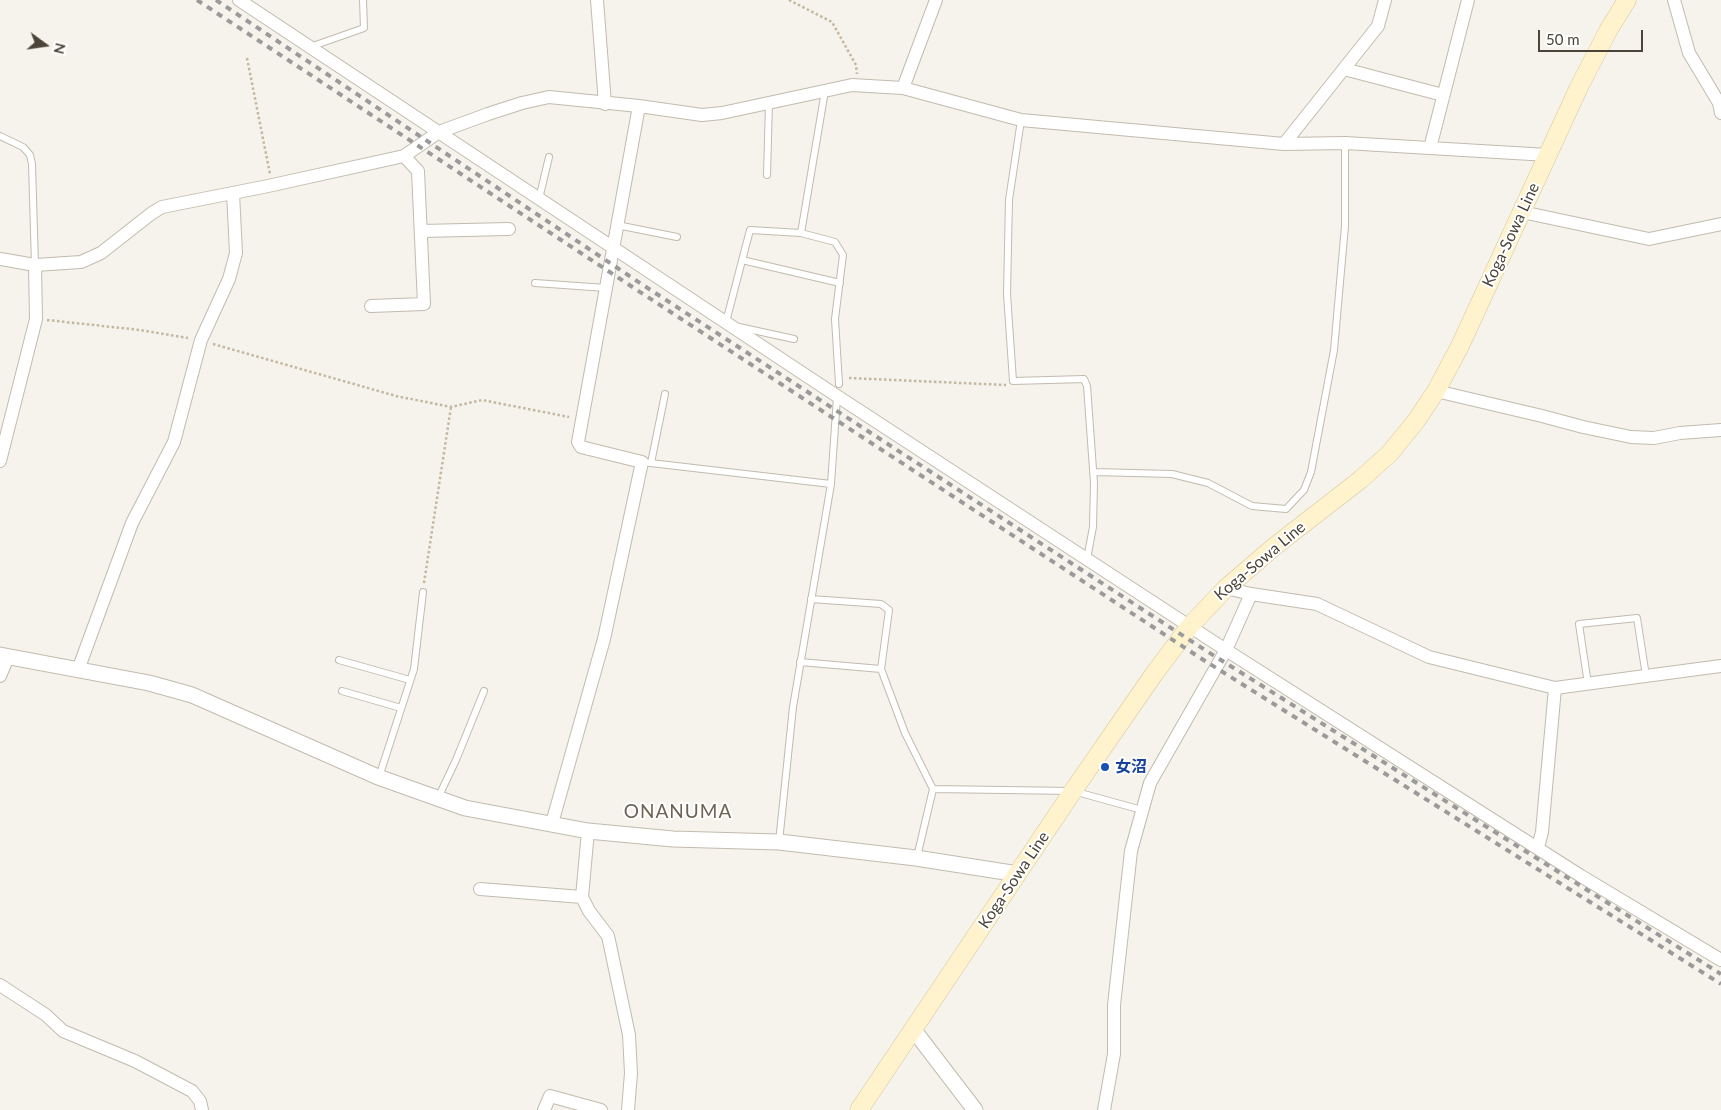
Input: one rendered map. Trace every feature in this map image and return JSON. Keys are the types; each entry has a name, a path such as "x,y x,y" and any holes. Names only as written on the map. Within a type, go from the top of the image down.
{"main road":[{"name":"Koga-Sowa Line","path":"859,1110 1073,791 1154,674 1190,626 1226,588 1360,480 1390,453 1416,421 1436,391 1460,346 1579,87 1609,29 1627,0"}],"street":[{"path":"239,0 728,323 838,390 1226,650 1581,876 1721,960"},
{"path":"597,0 605,104"},
{"path":"903,88 936,0"},
{"path":"1284,144 1378,26 1385,0"},
{"path":"1430,148 1468,0"},
{"path":"1674,0 1689,52 1719,103 1721,114"},
{"path":"1344,69 1443,95"},
{"path":"0,259 35,265 81,262 101,253 162,207 404,156 439,132 522,103 549,98 639,106 702,115 722,113 852,85 903,88 1021,120 1284,144 1345,143 1548,155"},
{"path":"552,823 604,639 647,462 581,447 578,442 639,106"},
{"path":"371,306 424,304 418,171 404,156"},
{"path":"78,670 132,523 174,442 202,340 229,279 236,253 233,193"},
{"path":"1522,212 1649,239 1721,224"},
{"path":"421,231 509,229"},
{"path":"0,461 36,319 35,265"},
{"path":"1436,391 1631,437 1654,438 1680,433 1721,430"},
{"path":"1226,588 1251,594 1317,604 1429,657 1554,688 1721,666"},
{"path":"1104,1110 1114,1054 1114,1004 1131,852 1142,810 1150,783 1226,650 1251,594"},
{"path":"0,676 4,656 149,683 192,695 378,777 465,808 588,831 672,839 779,842 916,858 1018,874"},
{"path":"1538,848 1542,832 1554,688"},
{"path":"588,831 582,897 589,911 608,936 629,1035 631,1064 628,1110"},
{"path":"480,889 582,897"},
{"path":"0,985 46,1015 63,1031 135,1061 192,1091 200,1101 202,1110"},
{"path":"913,1029 975,1110"},
{"path":"544,1110 550,1096 601,1110"}],"lane":[{"path":"310,47 364,28 363,0"},
{"path":"801,234 825,91"},
{"path":"767,175 770,103"},
{"path":"1021,120 1009,200 1007,294 1013,381 1084,379 1087,386 1093,472 1093,527 1088,559"},
{"path":"0,136 23,147 30,154 32,164 35,265"},
{"path":"1093,472 1172,474 1208,483 1252,506 1286,509 1304,490 1311,472 1334,350 1346,226 1345,143"},
{"path":"539,199 549,157"},
{"path":"617,224 677,237"},
{"path":"779,842 793,707 831,484 838,390 836,319 844,254 835,242 801,234 750,230 728,323 794,339"},
{"path":"742,260 840,283"},
{"path":"535,282 606,288"},
{"path":"665,394 647,462 831,484"},
{"path":"378,777 414,669 423,592"},
{"path":"811,599 881,604 888,610 881,669 905,733 933,789 916,858"},
{"path":"1588,684 1579,624 1637,618 1646,677"},
{"path":"339,660 410,680"},
{"path":"800,662 881,669"},
{"path":"342,691 401,708"},
{"path":"438,798 456,760 484,691"},
{"path":"933,789 1073,791 1142,810"}],"path":[{"path":"789,0 832,22 856,65 858,86"},
{"path":"247,58 272,185"},
{"path":"36,319 140,330 202,340 396,396 451,407 482,400 582,420"},
{"path":"838,390 841,381 848,378 1002,385 1009,385 1013,381"},
{"path":"423,592 451,407"}],"railway":[{"path":"197,0 1202,659 1721,984"},
{"path":"216,0 643,285 1205,650 1721,974"}],"place":[{"name":"女沼","path":"1105,767"}],"district":[{"name":"ONANUMA","path":"678,812"}]}
